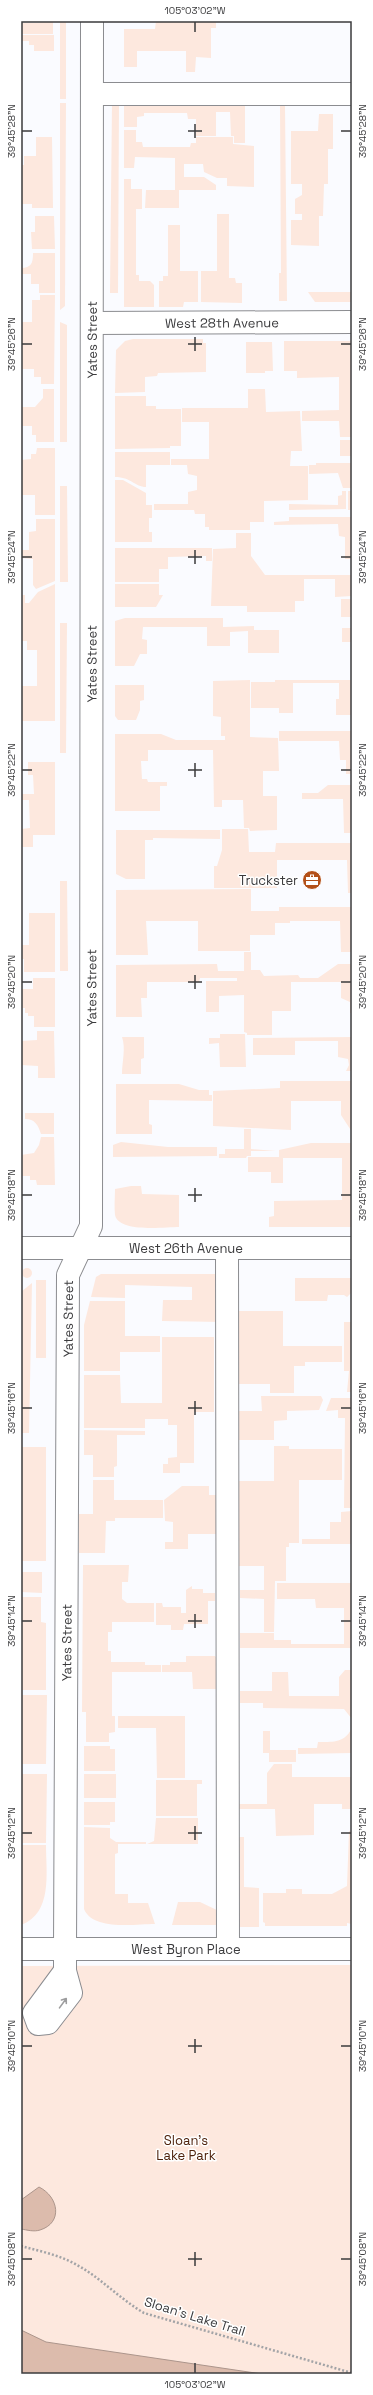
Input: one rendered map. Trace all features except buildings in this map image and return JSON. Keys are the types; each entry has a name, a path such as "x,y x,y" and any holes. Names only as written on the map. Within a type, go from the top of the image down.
{"street":[{"name":"Yates Street","path":"65,1971 68,1275 91,1226 92,21"},
{"path":"92,94 352,94"},
{"name":"West 28th Avenue","path":"92,323 352,322"},
{"name":"West 26th Avenue","path":"21,1248 352,1248"},
{"path":"227,1248 228,1949"},
{"name":"West Byron Place","path":"21,1949 352,1949"}],"path":[{"name":"Sloan's Lake Trail","path":"21,2246 46,2252 76,2264 101,2281 127,2304 144,2313 352,2373"}],"green space":[{"path":"40,21 53,21 53,34 21,34 21,23 40,23"},
{"path":"60,21 66,21 66,99 60,99"},
{"path":"156,21 216,21 216,28 211,28 211,58 196,57 195,72 186,72 186,51 137,51 137,67 124,67 124,29 155,29"},
{"path":"21,35 54,35 54,51 34,51 34,45 29,45 29,41 21,41"},
{"path":"124,101 245,101 245,143 234,143 234,136 231,136 230,112 216,112 216,136 196,136 196,119 188,119 187,113 144,113 144,116 137,117 137,127 124,127"},
{"path":"60,103 66,103 65,306 60,310"},
{"path":"112,103 119,103 118,293 110,293"},
{"path":"280,106 285,106 287,301 279,301 279,273 281,273"},
{"path":"319,114 333,114 333,149 328,149 328,184 324,184 323,216 319,216 319,246 291,245 291,220 302,220 302,214 295,214 295,199 302,195 302,184 291,184 291,131 318,131"},
{"path":"124,130 136,130 136,142 142,142 143,147 190,147 191,143 196,143 196,137 233,137 233,144 254,146 254,187 227,186 227,178 217,178 204,172 203,164 184,164 184,177 204,177 216,185 216,190 179,190 179,208 145,208 146,190 175,190 175,158 135,157 134,168 124,168"},
{"path":"36,137 52,137 53,208 32,208 32,204 21,204 21,165 24,165 24,156 36,156"},
{"path":"124,179 131,179 131,189 142,189 142,209 136,209 136,275 139,275 139,281 150,281 154,285 154,307 124,307"},
{"path":"217,214 229,214 229,278 235,278 236,283 242,283 242,303 201,302 201,271 217,271"},
{"path":"35,216 54,216 55,249 32,249 31,232 35,232"},
{"path":"168,225 180,225 180,271 198,271 198,302 184,302 183,307 159,307 159,281 163,281 163,276 168,276"},
{"path":"33,253 55,253 55,293 39,293 39,284 31,284 31,274 21,274 21,268 30,266 33,259"},
{"path":"308,292 352,292 352,302 315,302"},
{"path":"40,295 55,295 54,384 41,384 41,377 34,377 34,369 21,369 21,322 32,322 32,300 40,300"},
{"path":"60,322 67,325 67,442 60,442"},
{"path":"133,339 203,339 203,343 206,343 206,372 158,373 157,376 145,377 145,392 115,393 116,350 125,341"},
{"path":"284,341 352,341 352,437 340,437 339,421 302,421 302,411 339,410 339,377 297,378 297,371 284,371"},
{"path":"246,342 272,342 273,371 265,371 265,373 246,373"},
{"path":"43,389 54,389 54,442 36,442 36,435 32,435 32,426 21,426 21,407 35,407 43,398"},
{"path":"248,389 265,389 266,412 300,411 302,451 291,451 290,466 308,466 308,500 264,501 264,522 250,522 250,530 209,530 209,527 205,527 205,514 195,514 194,510 154,510 154,504 188,504 188,492 197,490 197,476 188,474 187,465 171,465 171,459 209,459 209,422 182,422 182,408 248,408"},
{"path":"115,396 146,396 146,406 156,406 156,409 181,409 181,446 170,446 170,448 115,449"},
{"path":"340,440 352,440 352,456 340,456"},
{"path":"37,448 55,448 55,515 35,515 35,495 21,495 21,460 31,459 31,454 36,454"},
{"path":"115,452 170,452 170,465 146,465 146,487 142,487 129,480 115,477"},
{"path":"316,463 352,463 352,488 343,488 338,473 309,474 309,465 316,465"},
{"path":"115,480 123,480 146,493 146,505 152,505 152,518 149,518 149,532 152,532 152,542 115,542"},
{"path":"60,486 67,486 68,582 60,582"},
{"path":"342,491 346,491 346,509 289,510 289,504 338,505 338,496 342,495"},
{"path":"348,491 352,491 352,510 348,510"},
{"path":"289,517 352,517 352,559 345,559 345,537 339,536 338,524 274,525 274,522 289,521"},
{"path":"36,519 55,519 55,581 36,589 33,585 33,559 21,558 21,550 29,550 29,532 36,531"},
{"path":"236,533 251,533 251,556 265,575 352,575 352,596 335,597 335,579 304,579 304,601 295,601 295,612 247,612 247,606 211,606 213,549 236,548"},
{"path":"115,548 212,548 212,561 206,561 206,556 168,557 168,569 159,569 159,582 115,582"},
{"path":"55,584 55,721 21,721 21,686 37,686 37,650 27,650 27,641 21,641 21,595 25,595 25,603 29,603 38,592"},
{"path":"115,584 159,584 159,595 163,595 156,607 115,607"},
{"path":"341,599 352,599 352,617 341,617"},
{"path":"125,618 223,618 223,627 254,626 254,630 279,630 279,653 248,653 248,631 230,632 230,646 207,646 207,627 143,627 142,639 147,640 147,654 140,654 134,666 115,666 115,621"},
{"path":"60,623 67,623 66,753 60,753"},
{"path":"342,628 352,628 352,642 342,642"},
{"path":"250,680 250,737 278,738 279,771 263,771 263,796 277,796 277,830 250,831 249,828 244,828 243,800 222,800 222,807 214,807 213,750 148,750 148,761 141,761 142,779 147,779 148,782 167,782 167,786 160,786 160,811 115,811 115,734 161,734 176,740 225,740 225,736 221,736 221,717 213,716 213,681"},
{"path":"275,680 352,680 352,715 336,715 336,699 339,699 339,683 293,683 293,713 279,713 279,708 251,708 251,682 275,682"},
{"path":"115,685 144,685 144,700 140,701 140,710 136,720 118,720 115,716"},
{"path":"279,731 352,731 352,774 346,774 346,760 340,760 339,741 279,741"},
{"path":"28,762 55,762 55,835 33,835 33,847 21,847 21,829 30,828 29,800 21,800 21,794 34,794 33,775 28,775"},
{"path":"328,785 352,785 352,833 344,833 343,799 302,799 302,793 318,793"},
{"path":"222,829 248,829 249,852 275,852 276,843 352,843 352,893 348,893 347,860 277,860 277,888 214,888 214,866 217,866 222,850"},
{"path":"116,830 220,830 220,839 153,838 153,840 145,840 145,879 126,879 116,874"},
{"path":"60,881 67,881 68,971 60,971"},
{"path":"251,889 251,911 279,911 279,907 352,907 352,952 341,952 340,921 290,921 290,923 275,923 275,935 250,935 250,951 198,951 198,921 146,921 148,955 116,955 116,890"},
{"path":"29,913 55,913 55,972 24,972 24,959 21,959 21,945 29,945"},
{"path":"244,952 251,952 251,970 260,970 264,976 298,975 300,978 318,978 338,964 352,964 352,1013 350,1013 350,1002 341,998 341,982 291,982 291,1011 272,1011 272,1035 247,1035 247,1033 244,1032 244,995 219,996 219,1012 206,1012 206,981 237,981 237,978 200,978 199,982 147,982 147,998 141,998 142,1017 116,1017 116,965 217,964 218,971 244,971"},
{"path":"33,978 55,978 55,1027 34,1027 34,1016 28,1016 28,1013 25,1013 25,1008 21,1008 21,989 33,989"},
{"path":"37,1031 54,1031 55,1078 38,1078 38,1066 21,1065 21,1041 37,1040"},
{"path":"220,1034 245,1034 246,1067 220,1067 219,1043 209,1044 209,1038 220,1038"},
{"path":"122,1037 144,1037 144,1058 141,1059 141,1074 122,1074 124,1050"},
{"path":"352,1037 352,1071 346,1071 349,1065 348,1059 338,1057 338,1041 295,1041 295,1055 253,1055 253,1038"},
{"path":"280,1081 352,1081 352,1132 341,1115 341,1101 291,1101 291,1130 213,1126 213,1091 280,1088"},
{"path":"116,1084 179,1084 199,1090 209,1090 209,1095 212,1095 212,1101 149,1100 149,1124 152,1125 152,1134 116,1134"},
{"path":"25,1113 54,1113 54,1134 41,1134 34,1121 25,1119"},
{"path":"244,1129 251,1129 251,1149 276,1151 251,1151 251,1156 247,1156 246,1158 219,1158 219,1154 225,1154 225,1149 244,1149"},
{"path":"41,1137 54,1137 55,1185 37,1185 36,1180 30,1180 30,1176 21,1176 21,1155 34,1153 39,1145"},
{"path":"121,1142 168,1147 217,1147 217,1156 113,1157 113,1145"},
{"path":"311,1143 352,1143 352,1227 269,1227 269,1217 274,1216 274,1201 342,1200 342,1158 283,1158 283,1183 271,1183 271,1172 248,1172 248,1157 279,1157 279,1150"},
{"path":"141,1186 142,1194 179,1195 179,1227 143,1228 133,1227 118,1221 115,1215 115,1189"},
{"path":"25,1268 29,1268 31,1269 31,1277 25,1278 22,1275 22,1271"},
{"path":"101,1274 216,1274 222,1322 162,1321 163,1300 192,1300 192,1287 125,1285 125,1298 91,1297 96,1277"},
{"path":"295,1278 352,1278 352,1292 347,1297 344,1295 328,1295 327,1301 295,1301"},
{"path":"36,1280 46,1280 46,1358 36,1358"},
{"path":"32,1283 29,1433 21,1433 21,1367 23,1367 21,1366 21,1292"},
{"path":"90,1301 125,1301 125,1336 160,1336 160,1352 120,1352 120,1371 84,1371 84,1325"},
{"path":"238,1311 283,1311 283,1346 342,1346 342,1362 305,1362 305,1366 294,1366 294,1393 270,1393 270,1384 238,1384"},
{"path":"344,1322 352,1322 352,1392 347,1392 349,1371 344,1371"},
{"path":"162,1337 214,1337 214,1412 194,1412 194,1463 180,1463 180,1473 163,1473 163,1464 168,1464 168,1458 177,1457 177,1425 168,1425 168,1419 145,1419 145,1428 84,1428 84,1375 120,1375 121,1403 162,1403"},
{"path":"261,1396 321,1396 323,1400 319,1410 287,1411 287,1420 274,1421 274,1440 239,1440 239,1411 262,1411"},
{"path":"331,1398 352,1398 352,1508 344,1508 345,1418 338,1418 338,1410 326,1411"},
{"path":"84,1430 145,1431 145,1435 117,1435 117,1466 114,1467 114,1477 93,1477 93,1455 84,1455"},
{"path":"274,1446 289,1446 289,1449 342,1449 342,1480 299,1480 299,1543 289,1543 289,1547 286,1547 286,1581 275,1581 274,1632 264,1632 264,1599 240,1598 240,1590 264,1590 264,1566 237,1566 236,1481 274,1481"},
{"path":"21,1447 46,1447 46,1561 21,1561"},
{"path":"93,1480 114,1480 114,1500 163,1500 163,1518 115,1518 115,1521 106,1521 105,1553 79,1553 79,1514 93,1514"},
{"path":"182,1486 209,1486 209,1495 219,1495 219,1534 188,1534 188,1549 165,1549 165,1542 173,1542 173,1522 165,1521 164,1500"},
{"path":"352,1511 352,1544 302,1544 302,1539 330,1539 330,1522 341,1522 341,1512"},
{"path":"83,1565 129,1565 128,1582 122,1582 122,1599 127,1603 154,1603 154,1622 112,1622 112,1632 108,1632 108,1651 111,1651 111,1662 145,1662 145,1665 161,1665 161,1672 112,1672 112,1716 115,1716 115,1732 109,1733 109,1742 86,1742 86,1712 82,1712"},
{"path":"21,1572 42,1572 42,1593 21,1592"},
{"path":"277,1583 352,1583 352,1648 240,1648 240,1633 274,1633 274,1640 291,1640 291,1644 344,1644 344,1608 316,1608 315,1599 277,1599"},
{"path":"192,1586 192,1589 203,1589 203,1593 215,1593 215,1601 208,1601 208,1624 184,1624 183,1630 171,1630 171,1625 156,1625 156,1603 162,1603 163,1607 181,1607 181,1613 186,1613 186,1590"},
{"path":"21,1597 41,1597 41,1622 46,1623 46,1690 21,1690"},
{"path":"186,1656 215,1656 218,1660 218,1689 193,1689 192,1672 162,1672 162,1665 170,1665 170,1662 186,1662"},
{"path":"345,1670 352,1670 352,1719 344,1709 263,1708 263,1703 240,1703 240,1691 272,1691 272,1672 288,1672 289,1696 339,1696 339,1677"},
{"path":"21,1695 47,1695 46,1764 21,1764"},
{"path":"118,1716 185,1716 185,1778 157,1778 156,1728 118,1728"},
{"path":"352,1727 352,1753 298,1754 298,1748 317,1748 318,1742 343,1739"},
{"path":"263,1731 270,1731 270,1750 296,1750 296,1762 269,1762 269,1753 263,1753"},
{"path":"84,1746 110,1746 110,1749 115,1749 115,1771 84,1771"},
{"path":"274,1764 292,1764 292,1777 352,1777 352,1809 342,1809 342,1804 314,1804 314,1835 276,1836 275,1809 237,1809 237,1804 267,1804 267,1773"},
{"path":"21,1774 47,1774 46,1843 21,1843"},
{"path":"84,1774 116,1774 116,1798 84,1798"},
{"path":"156,1780 202,1780 202,1784 197,1784 197,1816 156,1816"},
{"path":"84,1802 115,1802 115,1822 110,1822 110,1825 84,1825"},
{"path":"156,1818 198,1818 198,1844 147,1844 154,1841"},
{"path":"84,1827 110,1828 110,1838 116,1842 146,1842 146,1844 118,1844 118,1853 115,1854 115,1894 128,1894 128,1903 148,1903 155,1924 115,1925 96,1921 89,1916 84,1909"},
{"path":"349,1831 352,1831 352,1924 347,1923 347,1926 265,1926 265,1923 263,1922 263,1893 286,1893 286,1889 302,1889 302,1894 332,1894 347,1886"},
{"path":"238,1837 244,1837 244,1887 259,1888 259,1927 238,1927"},
{"path":"21,1845 46,1845 47,1879 43,1902 38,1911 31,1919 21,1925"},
{"path":"178,1902 200,1902 221,1912 222,1925 172,1925"},
{"name":"Sloan's Lake Park","path":"352,1965 352,2374 262,2374 46,2342 21,2330 21,1966"}],"shaded area":[{"path":"39,2187 46,2191 51,2197 56,2210 55,2216 47,2227 38,2231 21,2229 21,2200"},
{"path":"21,2330 46,2342 262,2374 21,2374"}],"place":[{"name":"Truckster","path":"312,880"}]}
